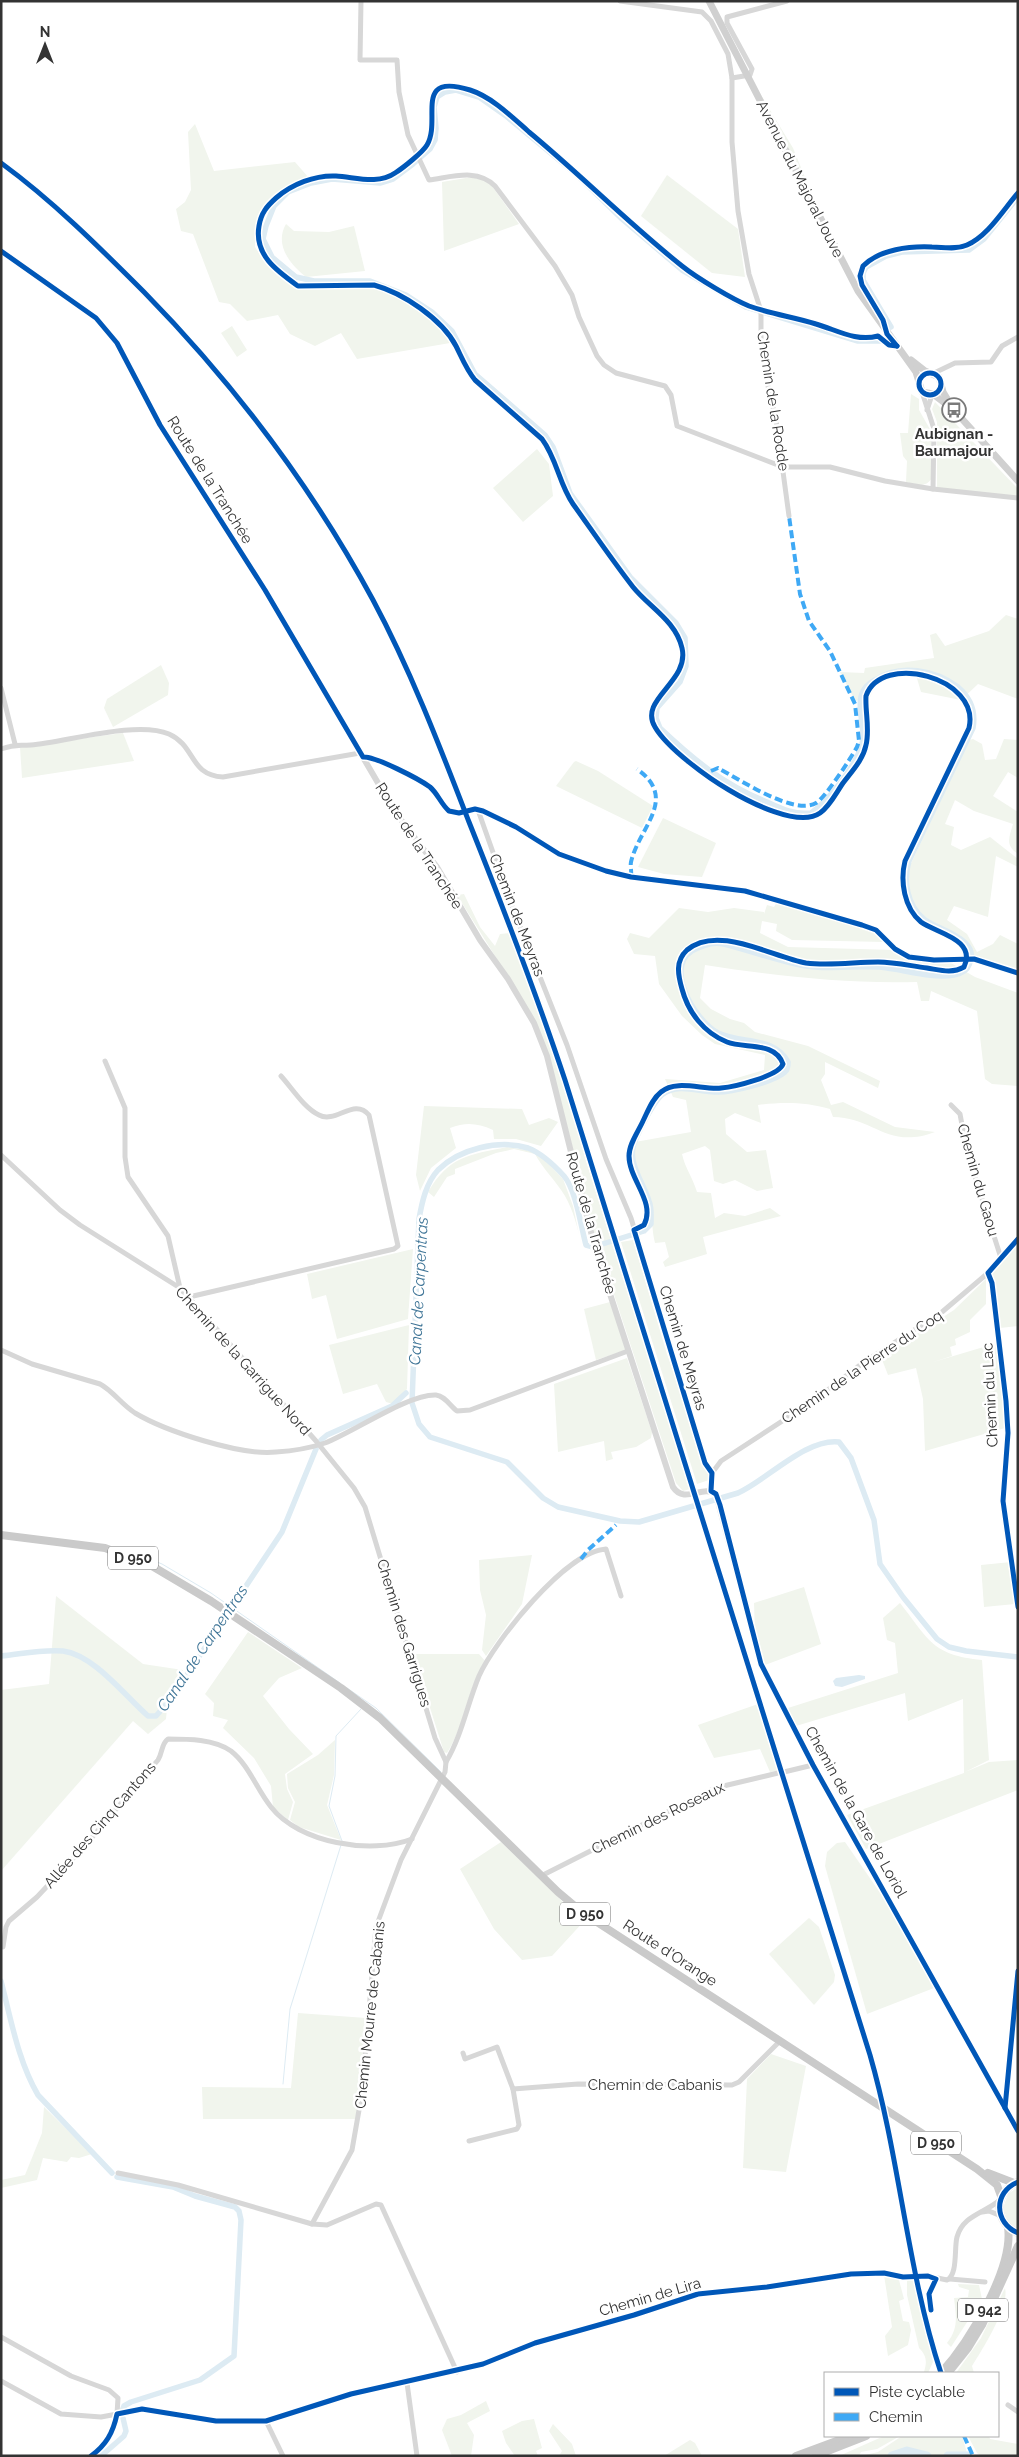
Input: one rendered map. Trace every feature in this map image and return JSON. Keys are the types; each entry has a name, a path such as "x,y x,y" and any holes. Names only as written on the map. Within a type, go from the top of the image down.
{"main road":[{"name":"Avenue du Majoral Jouve","path":"708,1 858,291 901,351 920,381 922,392 932,395 954,410 1018,481"},
{"name":"Avenue du Majoral Jouve","path":"901,351 941,383 954,410"},
{"path":"920,381 931,374"},
{"path":"932,395 939,391 941,383"},
{"name":"Route d'Orange","path":"1,1535 104,1548 140,1560 211,1602 309,1667 380,1718 541,1876 583,1913 977,2169 997,2185 1001,2198"},
{"name":"Route d'Orange","path":"977,2169 1016,2183"},
{"name":"D 950","path":"1001,2198 1016,2183"},
{"path":"1001,2198 1000,2216 1008,2227 1018,2233"},
{"name":"D 942","path":"942,2372 970,2335 987,2303 1007,2252 1008,2227"},
{"name":"D 942","path":"949,2372 968,2348 982,2324 1018,2246"},
{"path":"796,2456 847,2437"},
{"path":"815,2456 863,2437"}],"street":[{"path":"361,1 360,60 397,60 399,92 408,135 429,180 472,174 486,178 555,266 572,295 592,347 604,365 616,373 665,386 671,395 676,422 683,430 737,448 783,468 830,467 885,481 933,489 1018,498"},
{"name":"Chemin de la Rodde","path":"620,1 691,9 702,12 711,21 728,54 732,78 732,142 738,211 749,274 761,313 761,340 783,468 789,516"},
{"path":"732,78 747,76 752,73 752,66 727,23 727,17 787,1"},
{"name":"Route de la Tranchée","path":"1,251 96,318 117,343 160,425 265,590 395,812 437,868 480,940 508,979 541,1038 595,1246 629,1352"},
{"path":"931,374 955,363 991,362 1002,346 1018,337"},
{"path":"941,383 948,366"},
{"path":"922,392 934,429 933,489"},
{"path":"927,410 932,395"},
{"path":"1,688 15,744"},
{"path":"1,749 15,744 30,745 122,731 156,731 178,739 185,746 198,768 208,775 224,777 361,755 376,760 423,783 435,793 449,811 478,810 516,827 559,854 606,871 631,877 714,886 769,897 876,930 895,949 909,957 934,960 971,959 1018,973"},
{"name":"Chemin de Meyras","path":"478,810 635,1234 705,1463 712,1473"},
{"path":"105,1061 126,1114 125,1157 128,1177 168,1236 180,1288"},
{"path":"189,1297 357,1259 394,1249 398,1246 369,1115 361,1108 356,1108 331,1116 318,1115 302,1100 282,1076"},
{"name":"Chemin du Gaou","path":"951,1105 960,1114 968,1152 1001,1258"},
{"name":"Chemin de la Garrigue Nord","path":"1,1155 60,1210 80,1225 180,1288 318,1444 354,1488"},
{"name":"Chemin de la Pierre du Coq","path":"712,1473 721,1461 816,1399 887,1347 942,1312 988,1273 1018,1239"},
{"name":"Chemin du Lac","path":"988,1273 994,1300 1006,1401 1008,1433 1003,1501 1018,1607"},
{"path":"1,1350 32,1364 100,1384 108,1388 126,1407 158,1425 196,1438 258,1453 275,1453 318,1444 410,1400 439,1396 457,1411 470,1410 629,1352 673,1487 680,1494 690,1495 711,1491 712,1473"},
{"name":"Chemin des Garrigues","path":"354,1488 365,1507 435,1738 446,1762"},
{"name":"Chemin de la Gare de Loriol","path":"711,1491 718,1500 756,1650 813,1765 1018,2131"},
{"path":"442,1778 446,1762 454,1748 467,1715 479,1676 514,1621 554,1579 582,1559 606,1549 620,1596"},
{"name":"Allée des Cinq Cantons","path":"3,1947 6,1927 9,1921 37,1897 83,1848 158,1760 162,1754 162,1745 168,1738 209,1742 232,1752 272,1809 292,1828 336,1843 384,1845 412,1838"},
{"name":"Chemin des Roseaux","path":"541,1876 715,1788 813,1765"},
{"name":"Chemin Mourre de Cabanis","path":"310,2223 352,2150 360,2109 376,1927 398,1868 442,1778"},
{"path":"1005,2108 1018,1970"},
{"name":"Chemin de Cabanis","path":"514,2089 578,2084 732,2085 739,2082 780,2041"},
{"path":"463,2053 465,2059 497,2047 514,2089 519,2125 517,2129 469,2142"},
{"path":"118,2174 178,2185 310,2223 327,2225 376,2204 381,2205 457,2372"},
{"path":"950,2279 960,2229 970,2218 1001,2198"},
{"path":"982,2212 989,2211 1000,2216"},
{"name":"Chemin de Lira","path":"1,2381 61,2414 101,2417 142,2409 216,2421 266,2421 351,2394 457,2372 483,2364 535,2343 634,2315 698,2294 767,2287 865,2273 884,2273 903,2277 921,2275 943,2280 985,2282"},
{"path":"1,2337 71,2376 90,2381 114,2393 118,2398 117,2414 109,2439 91,2456"},
{"path":"407,2383 417,2456"},
{"path":"1008,2405 1018,2412"},
{"path":"266,2421 283,2456"}],"shaded area":[{"path":"758,90 793,148 813,197"},
{"path":"195,124 214,171 295,162 309,178 274,194 262,210 258,220 255,247 265,262 298,289 374,289 392,294 439,325 450,343 357,359 341,333 315,346 290,334 278,315 247,321 230,304 219,302 193,234 181,231 176,209 185,202 191,190 188,132"},
{"path":"667,175 738,229 745,277 712,273 641,216"},
{"path":"478,176 492,186 519,224 444,251 442,182"},
{"path":"286,224 294,231 329,232 354,226 365,271 306,277 289,260 283,247 282,239"},
{"path":"232,326 247,350 237,357 221,333"},
{"path":"911,394 919,399 919,410 931,431 932,478 923,485 906,482 907,461 903,456 900,433 908,433"},
{"path":"935,402 1018,489 1018,497 937,488 937,422 932,409"},
{"path":"537,449 549,464 553,496 523,522 493,488"},
{"path":"1006,615 1018,619 1018,699 978,684 961,700 921,692 916,675 889,678 875,686 870,697 855,701 840,672 864,673 865,668 934,658 930,635 936,633 945,646 989,631"},
{"path":"161,665 169,683 168,695 113,727 104,708 107,699"},
{"path":"123,733 134,761 22,778 20,747"},
{"path":"973,739 982,744 985,760 996,759 1004,739 1018,740 1018,778 1008,772 993,796 1018,812 1018,854 1011,847 1009,841 1013,824 974,811 955,800 945,824 954,827 951,845 961,850 990,837 1018,859 1018,867 996,856 988,917 954,906 947,920 967,934 977,952 993,944 1000,935 1018,944 1018,970 973,955 965,942 922,914 913,905 908,891 907,872 969,740"},
{"path":"576,761 598,771 653,806 642,828 556,786"},
{"path":"663,818 716,843 702,877 664,874 638,867"},
{"path":"464,894 480,927 495,946 500,934 510,933 565,1084 586,1161 690,1489 683,1491 676,1483 597,1243 549,1056 520,996 457,895"},
{"path":"777,902 871,928 885,942 792,940 776,931 777,924 762,921 760,933 788,947 895,950 899,954 916,961 951,963 975,977 1018,993 1018,1086 992,1084 985,1079 977,1011 931,991 929,1001 921,1001 917,982 863,982 811,978 705,965 700,998 711,1009 730,1019 744,1023 755,1032 808,1046 880,1081 878,1088 825,1062 825,1074 821,1080 831,1105 843,1102 895,1127 935,1132 919,1137 892,1135 847,1118 833,1117 830,1109 803,1104 758,1105 761,1123 735,1113 725,1119 726,1134 747,1152 766,1150 773,1188 757,1191 735,1180 723,1184 714,1181 710,1150 705,1146 682,1154 697,1192 711,1193 715,1218 724,1213 745,1216 770,1208 781,1216 703,1237 707,1254 665,1267 663,1262 669,1257 665,1242 655,1243 650,1212 632,1169 632,1151 635,1142 691,1132 686,1100 673,1097 665,1079 720,1083 764,1070 765,1055 715,1044 702,1035 682,1016 659,984 655,956 634,954 627,939 630,933 649,938 679,908 708,912 734,908 764,912 764,914 767,905 774,907"},
{"path":"424,1106 522,1109 529,1125 549,1118 558,1122 541,1146 516,1139 494,1139 493,1130 477,1125 466,1124 450,1128 456,1148 431,1168 420,1191 416,1175"},
{"path":"507,1147 527,1150 541,1156 563,1179 573,1206 579,1235 573,1213 565,1196 535,1154 514,1149 496,1153 455,1169 455,1174 447,1177 434,1197 428,1192 436,1180 452,1164 471,1155"},
{"path":"633,1240 667,1354 709,1473 709,1480 697,1484 621,1242"},
{"path":"1018,1243 1018,1326 1000,1328 992,1275 995,1268"},
{"path":"413,1249 408,1319 337,1339 326,1295 312,1299 307,1274"},
{"path":"986,1279 986,1304 970,1320 970,1332 955,1339 956,1345 950,1347 952,1356 930,1363 997,1343 1005,1428 925,1451 923,1399 916,1368 888,1375 881,1357 954,1310"},
{"path":"610,1302 626,1350 596,1360 584,1309"},
{"path":"409,1325 407,1389 393,1404 386,1402 377,1384 343,1394 329,1345"},
{"path":"627,1358 652,1432 651,1438 636,1447 611,1452 613,1459 606,1461 604,1441 558,1452 554,1384"},
{"path":"532,1555 522,1604 486,1656 482,1650 486,1615 480,1590 479,1560"},
{"path":"1011,1562 1015,1604 984,1607 981,1565"},
{"path":"804,1587 821,1644 765,1665 755,1635 754,1603"},
{"path":"56,1596 143,1664 183,1670 168,1698 166,1719 148,1734 133,1721 1,1871 1,1690 49,1684"},
{"path":"900,1603 933,1644 952,1654 982,1660 989,1760 965,1772 989,1762 1018,1760 1018,1790 866,1849 847,1815 964,1773 963,1699 908,1721 905,1693 796,1726 788,1708 898,1673 895,1643 887,1640 883,1618"},
{"path":"248,1632 302,1668 279,1678 263,1696 289,1729 313,1754 285,1774 287,1789 293,1802 288,1820 273,1807 271,1786 254,1758 223,1728 228,1720 213,1716 214,1703 205,1694"},
{"path":"413,1654 479,1654 485,1661 474,1683 458,1731 447,1753 444,1752"},
{"path":"865,1676 865,1679 842,1687 835,1686 833,1681 836,1678"},
{"path":"758,1704 779,1771 770,1772 760,1749 714,1758 698,1725"},
{"path":"335,1740 334,1775 327,1805 341,1840 299,1827 290,1820 295,1802 288,1788 287,1774 318,1755"},
{"path":"501,1842 563,1902 586,1919 552,1956 522,1960 494,1929 460,1869"},
{"path":"845,1842 896,1916 934,1988 867,2014 825,1866 827,1852 837,1843"},
{"path":"809,1918 819,1927 835,1975 834,1982 814,2005 769,1954"},
{"path":"298,2013 366,2018 357,2119 203,2119 202,2087 291,2088"},
{"path":"771,2054 806,2066 786,2172 743,2168 747,2079"},
{"path":"44,2107 92,2154 79,2158 71,2157 67,2162 43,2158 37,2180 1,2188 1,2180 25,2175 42,2133"},
{"path":"1018,2187 1018,2229 1008,2222 1003,2208 1008,2194"},
{"path":"884,2275 899,2280 904,2299 899,2301 903,2321 909,2322 911,2330 908,2345 888,2356 885,2336 892,2327"},
{"path":"914,2278 931,2349 933,2362 928,2372 924,2372 926,2359 919,2348 907,2295 907,2280"},
{"path":"958,2284 979,2285 982,2299 951,2347 947,2343 955,2327 954,2298 968,2297 969,2290 959,2287"},
{"path":"1005,2288 1003,2306 994,2328 972,2366 974,2372 957,2372 981,2338"},
{"path":"486,2401 490,2411 467,2423 474,2435 471,2456 452,2456 442,2430 447,2419 461,2415"},
{"path":"534,2419 542,2448 536,2451 538,2456 515,2456 506,2443 502,2431 522,2421"},
{"path":"553,2424 572,2444 576,2456 559,2456 562,2451 549,2431"},
{"path":"882,2437 898,2437 877,2449 861,2452 859,2456 839,2456"},
{"path":"900,2437 962,2437 968,2456 861,2456 878,2452"},
{"path":"969,2437 989,2437 990,2439 1018,2444 1018,2456 981,2456 977,2453"},
{"path":"690,2440 695,2443 702,2456 664,2456"}],"waterway":[{"name":"Canal de Carpentras","path":"880,341 858,341 746,307 682,270 622,219 577,175 506,116 479,97 456,90 445,92 437,97 434,107 435,140 430,149 413,164 393,179 380,183 332,179 311,183 288,192 274,206 263,239 272,257 296,277 314,281 370,281 406,295 432,312 452,331 475,374 545,435 553,447 570,493 631,578 676,623 685,638 686,666 680,682 657,708 656,718 660,728 710,771 751,795 783,809 799,813 811,813 839,784 852,766 860,750 863,737 860,703 864,689 875,680 885,675 906,670 939,676 958,687 966,696 974,716 973,728 909,861 906,877 910,900 918,913 930,923 964,941 969,948 971,956 967,969 959,974 936,976 879,967 806,966 717,943 698,948 687,955 682,965 681,978 691,1004 699,1016 718,1033 766,1044 775,1048 788,1062 787,1070 772,1079 731,1091 715,1092 675,1089 663,1094 655,1103 641,1127 632,1154 635,1168 650,1204 651,1224 644,1231 593,1247 586,1245 575,1199 568,1182 552,1164 533,1150 517,1146 492,1145 457,1156 438,1170 423,1199 419,1219 412,1403 419,1424 430,1437 507,1462 543,1498 558,1507 620,1521 639,1522 738,1493 813,1446 839,1442 851,1458 874,1520 880,1564 903,1597 937,1639 949,1647 966,1651 1018,1657"},
{"name":"Canal de Carpentras","path":"891,327 863,280 863,273 866,267 886,256 902,252 969,250 984,239 1018,197"},
{"name":"Canal de Carpentras","path":"321,1440 327,1435 392,1406 406,1393"},
{"name":"Canal de Carpentras","path":"1,1656 48,1651 63,1651 75,1654 97,1668 148,1716 156,1716 170,1700 282,1532 316,1449"},
{"name":"Canal de Carpentras","path":"122,1548 162,1564 211,1593 340,1683"},
{"path":"347,1688 376,1708 441,1772"},
{"path":"342,1841 329,1806 335,1776 336,1736 361,1709"},
{"path":"283,2084 290,2009 341,1845"},
{"name":"Canal de Carpentras","path":"1,1981 20,2054 38,2095 112,2173"},
{"name":"Canal de Carpentras","path":"117,2177 173,2187 195,2196 235,2207 239,2211 241,2220 234,2356 200,2380 131,2402 124,2406 122,2411"},
{"name":"Canal de Carpentras","path":"101,2456 124,2436 126,2431 123,2418"},
{"path":"892,2456 907,2451 927,2456"},
{"path":"948,2456 968,2456"}],"marked path":[{"path":"711,771 718,768 781,801 806,806 816,803 825,794 849,760 859,741 855,704 830,651 809,621 800,594 789,516"},
{"path":"631,877 631,862 635,849 653,814 656,802 655,791 649,780 637,769"},
{"path":"581,1559 588,1550 616,1525"},
{"path":"964,2437 973,2456"}],"cycle path":[{"path":"897,346 889,345 878,336 862,338 757,309 715,288 688,271 662,250 501,108 478,93 452,86 441,87 435,93 432,101 431,135 427,145 399,171 381,179 328,176 304,181 282,193 273,201 263,214 259,226 258,236 264,254 275,268 298,286 374,285 397,294 421,308 450,336 475,380 542,439 573,504 633,587 668,622 679,638 682,648 682,660 679,671 653,708 652,717 655,727 669,744 689,762 720,785 774,812 811,817 827,807 862,756 868,733 866,696 875,683 890,675 908,673 928,676 946,684 960,695 969,710 969,728 905,861 903,877 907,902 915,916 921,922 960,943 965,950 964,967 946,971 884,962 806,963 745,945 714,940 700,943 687,950 679,963 679,979 688,1006 698,1021 711,1033 727,1042 759,1047 773,1052 783,1064 765,1077 736,1086 721,1088 674,1086 667,1088 650,1105 632,1143 629,1156 633,1174 645,1199 647,1208 644,1225 634,1230 705,1463 712,1473 711,1491 716,1494 720,1505 761,1664 813,1765 1018,2131"},
{"path":"1,163 93,241 144,292 209,363 269,438 324,517 373,600 400,654 424,710 507,918 565,1080 870,2055 889,2134 920,2294 929,2334 941,2372"},
{"path":"897,346 887,334 883,320 862,285 860,276 863,266 870,260 887,252 905,248 963,247 982,235 1018,193"},
{"path":"1,251 96,318 117,343 160,425 265,590 363,757 387,764 424,783 433,790 449,811 459,813 475,809 483,811 516,827 559,854 606,871 631,877 745,891 876,930 895,949 909,957 934,960 974,959 1018,973"},
{"path":"930,373 938,376 941,384 938,392 930,395 922,392 919,384 922,376 930,373"},
{"path":"1018,1239 988,1273 992,1283 1006,1401 1008,1433 1003,1501 1018,1607"},
{"path":"1005,2108 1018,1971"},
{"path":"1018,2182 1004,2193 1000,2208 1004,2222 1018,2233"},
{"path":"91,2456 108,2438 117,2414 142,2409 216,2421 266,2421 351,2394 483,2364 535,2343 634,2315 698,2294 767,2287 851,2274 884,2273 903,2277 928,2276 936,2279 929,2294 931,2310"}],"place":[{"name":"Aubignan - Baumajour","path":"954,410"}]}
